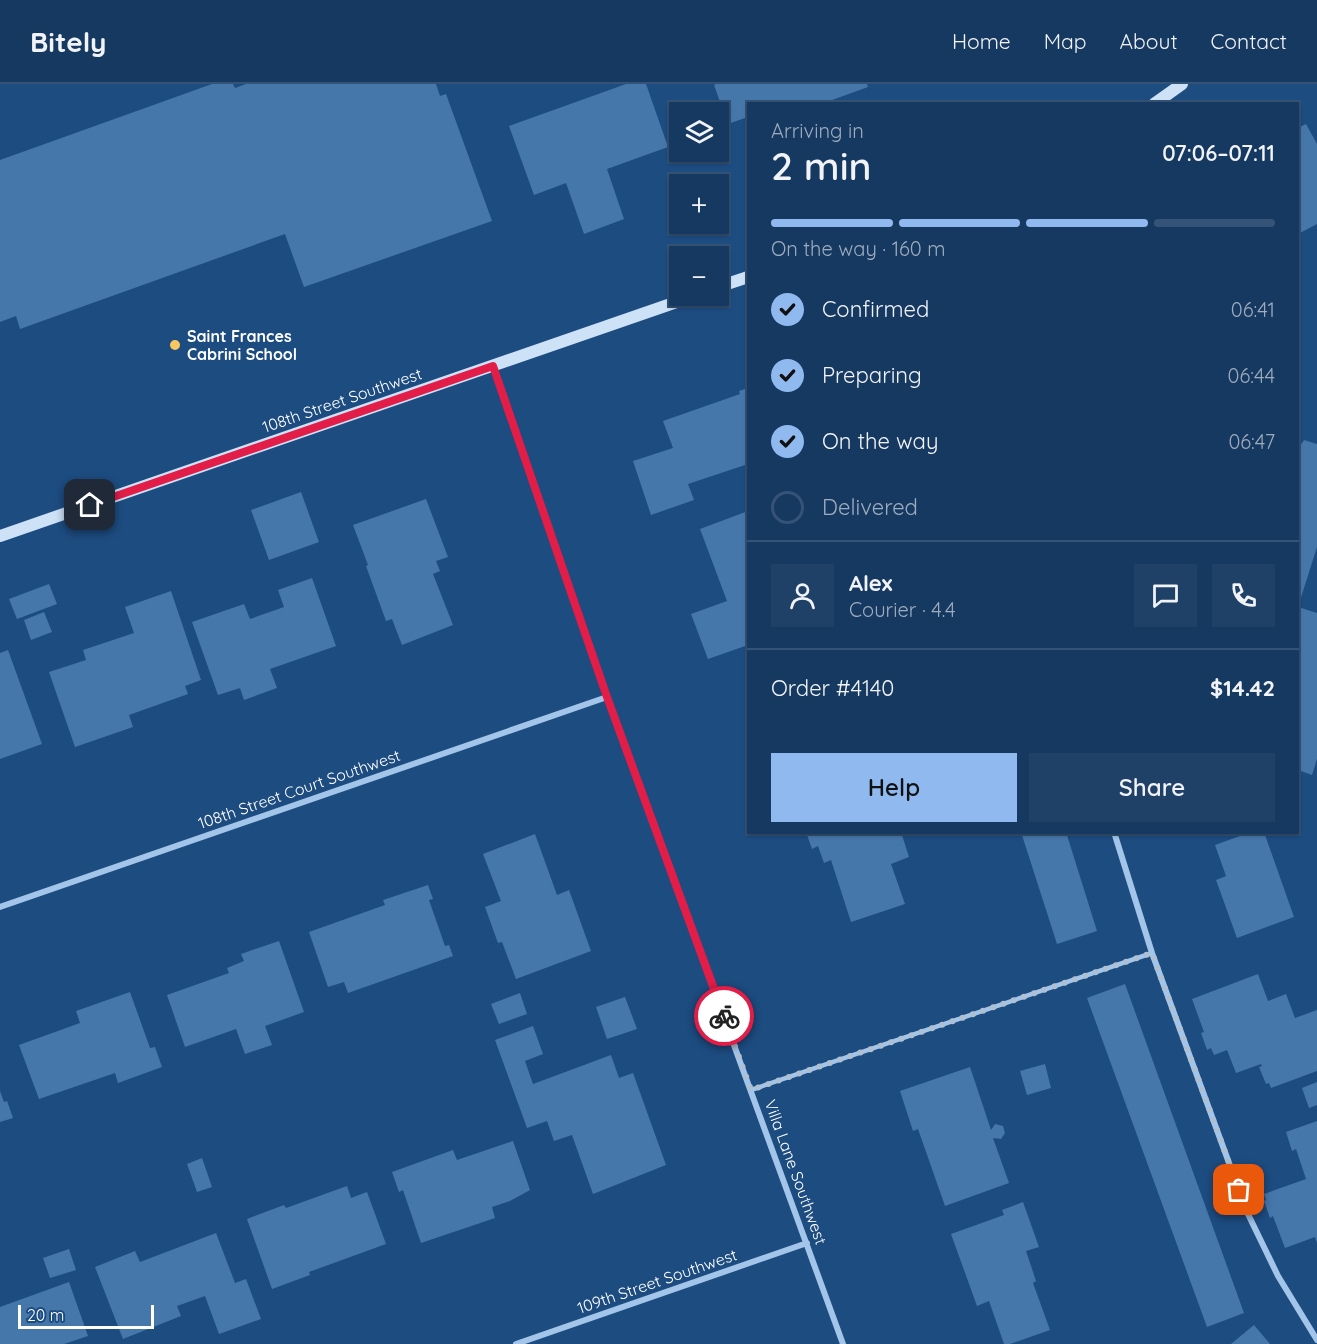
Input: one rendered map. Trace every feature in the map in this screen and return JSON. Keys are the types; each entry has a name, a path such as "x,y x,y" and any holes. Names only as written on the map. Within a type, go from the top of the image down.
{"street":[{"path":"1157,102 1182,84"},
{"path":"729,283 747,277"},
{"name":"108th Street Southwest","path":"0,536 669,305"},
{"name":"Villa Lane Southwest","path":"493,366 607,697 843,1344"},
{"name":"108th Street Court Southwest","path":"0,907 607,697"},
{"path":"1114,834 1152,953 1247,1212 1278,1276 1317,1340"},
{"name":"109th Street Southwest","path":"516,1344 807,1243"}],"lane":[{"path":"751,1090 1152,953"}],"building":[{"path":"212,84 233,84 235,88 246,84 436,84 440,96 446,94 492,221 304,287 285,234 20,329 16,316 0,322 0,160"},
{"path":"626,84 646,84 668,147 607,169 624,219 584,234 566,183 534,195 509,126"},
{"path":"716,84 867,84 868,87 827,102 747,102 747,125 745,118 729,124 729,102 720,102 714,85"},
{"path":"1306,124 1317,144 1317,224 1299,233 1299,128"},
{"path":"747,388 747,464 688,484 694,500 651,515 633,461 673,448 663,421 740,394 739,391"},
{"path":"1304,440 1317,444 1317,547 1299,604 1299,448"},
{"path":"301,492 319,542 269,560 251,510"},
{"path":"426,499 448,557 436,561 440,571 433,574 453,625 402,645 392,619 386,621 353,525"},
{"path":"747,511 747,645 708,659 691,614 727,601 700,529"},
{"path":"312,578 336,646 270,669 277,688 244,700 240,688 218,695 192,622 244,604 250,619 284,607 278,590"},
{"path":"49,584 57,604 17,619 9,599"},
{"path":"171,591 201,680 185,686 188,694 129,715 133,727 75,747 49,672 86,660 83,650 134,633 125,607"},
{"path":"1299,607 1317,613 1317,759 1312,775 1299,770"},
{"path":"44,612 52,632 31,640 24,620"},
{"path":"8,650 42,744 0,759 0,653"},
{"path":"535,834 557,895 569,890 591,951 516,979 502,942 498,943 485,907 501,901 483,854"},
{"path":"807,834 902,834 909,857 891,864 905,904 851,922 831,860 824,863 818,846 812,849"},
{"path":"1022,834 1067,834 1097,931 1057,944"},
{"path":"1245,834 1265,834 1294,917 1237,938 1216,880 1226,876 1215,845"},
{"path":"428,885 433,899 429,900 445,946 449,945 453,956 348,993 344,982 328,987 309,932 385,905 383,900"},
{"path":"279,941 304,1012 265,1026 272,1045 245,1054 236,1029 185,1047 167,995 229,973 227,968 244,961 241,954"},
{"path":"1258,974 1268,1001 1286,994 1295,1018 1317,1010 1317,1071 1271,1088 1269,1083 1266,1084 1259,1067 1262,1066 1261,1064 1236,1073 1227,1050 1214,1055 1211,1048 1207,1050 1201,1033 1204,1032 1192,999"},
{"path":"1125,984 1244,1313 1207,1327 1087,998"},
{"path":"130,992 150,1048 155,1047 162,1067 118,1083 115,1073 39,1099 19,1045 80,1023 76,1011"},
{"path":"520,993 527,1014 499,1024 491,1004"},
{"path":"625,997 637,1029 607,1039 596,1007"},
{"path":"533,1026 543,1054 525,1061 533,1084 611,1055 619,1078 633,1073 666,1165 593,1194 572,1135 554,1141 547,1121 527,1128 495,1040"},
{"path":"1045,1064 1051,1088 1027,1095 1020,1071"},
{"path":"970,1067 991,1130 995,1124 1003,1126 1005,1133 1001,1139 993,1138 1009,1183 945,1206 918,1129 913,1131 900,1091"},
{"path":"1317,1082 1317,1105 1309,1108 1302,1088"},
{"path":"0,1091 4,1102 7,1101 13,1118 0,1122"},
{"path":"1317,1121 1317,1243 1315,1237 1285,1248 1273,1216 1270,1218 1264,1194 1306,1179 1296,1149 1292,1151 1286,1132"},
{"path":"513,1141 530,1190 510,1201 492,1207 495,1218 421,1243 403,1190 399,1192 392,1172 453,1150 457,1160"},
{"path":"202,1158 212,1187 197,1192 187,1164"},
{"path":"347,1186 351,1198 367,1192 386,1244 309,1272 310,1275 272,1289 247,1219"},
{"path":"1023,1202 1039,1247 1026,1251 1036,1281 1033,1283 1050,1330 1004,1344 989,1301 977,1306 951,1234 1004,1215 1002,1210"},
{"path":"216,1233 235,1283 246,1279 261,1319 219,1334 205,1296 177,1306 181,1316 123,1339 95,1267 135,1251 140,1262"},
{"path":"69,1249 76,1270 50,1278 43,1258"},
{"path":"69,1282 88,1336 64,1344 0,1344 0,1307"},
{"path":"1254,1325 1270,1344 1231,1344"}],"way so far":[{"path":"724,1016 751,1090 1152,953 1239,1190"}],"place":[{"name":"Saint Frances Cabrini School","path":"175,345"}],"route":[{"path":"90,505 493,366 607,697 724,1016"}]}
